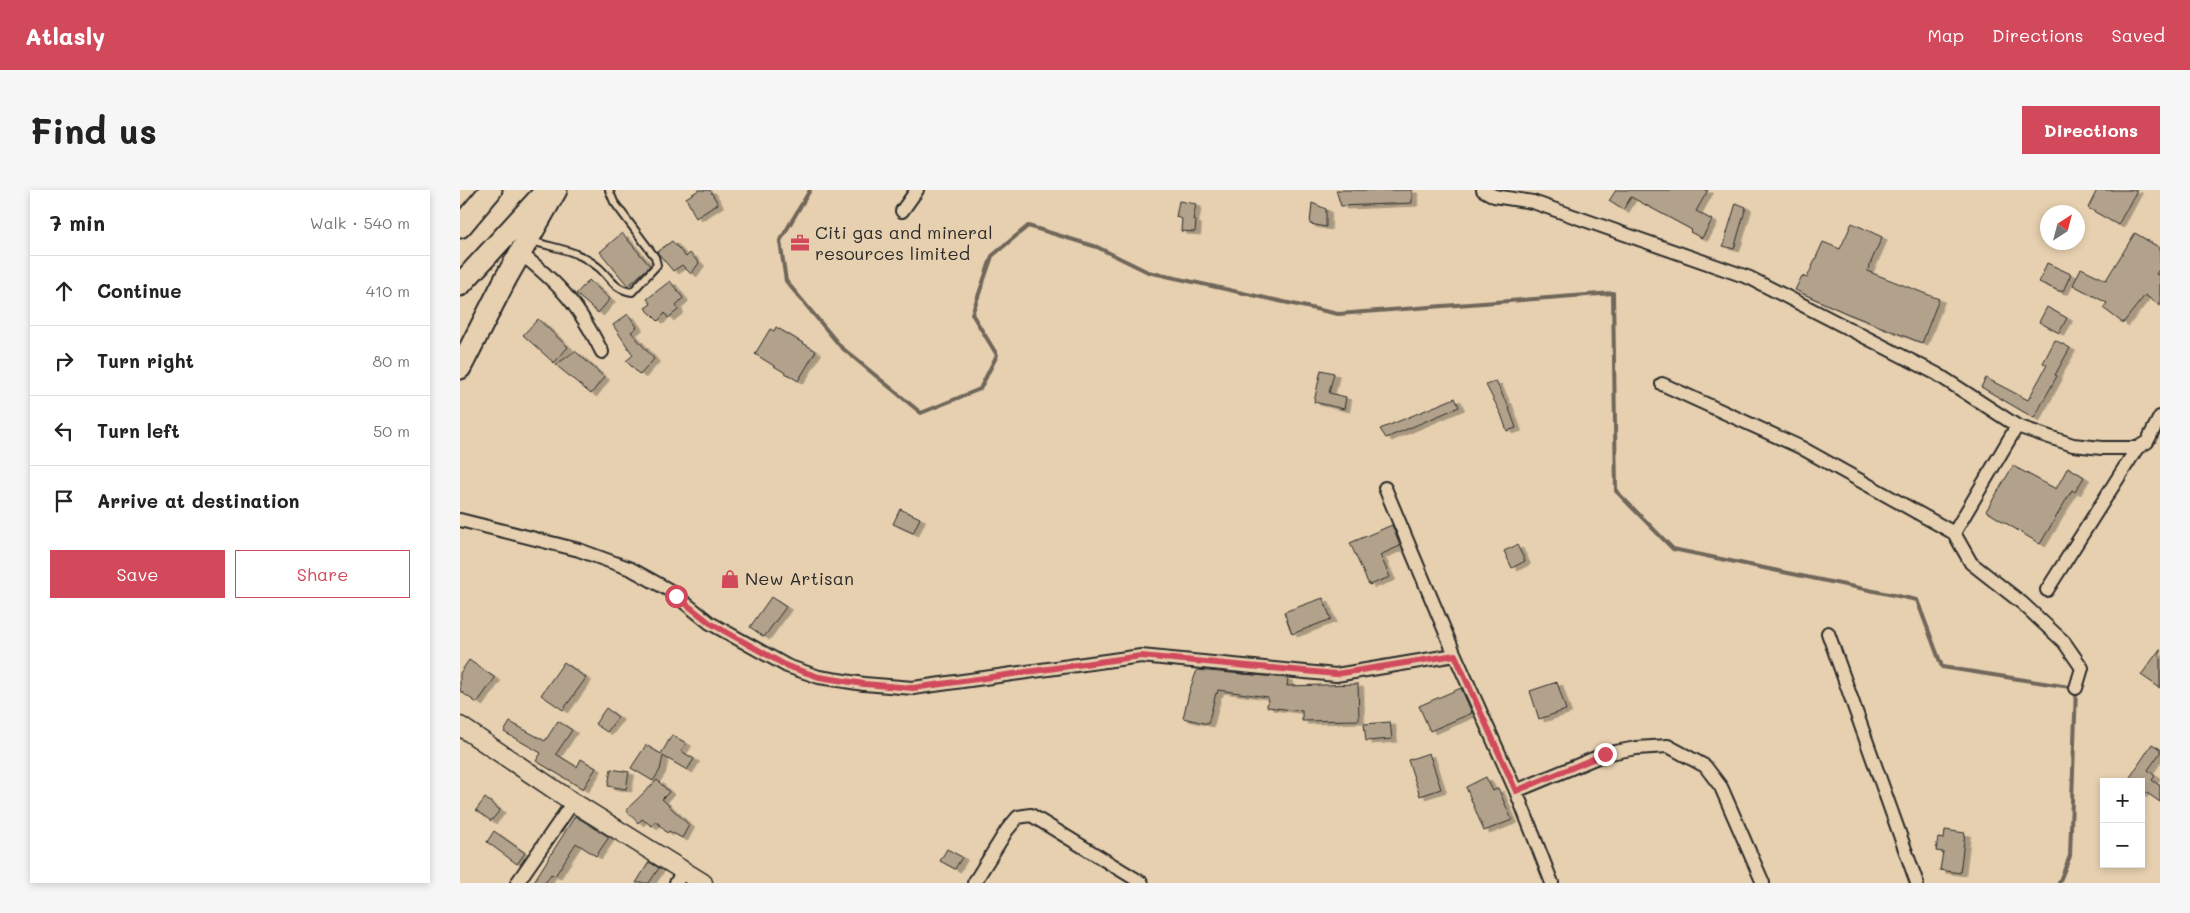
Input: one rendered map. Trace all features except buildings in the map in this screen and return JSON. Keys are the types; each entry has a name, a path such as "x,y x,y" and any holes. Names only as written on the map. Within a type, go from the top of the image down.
{"highway":[{"path":"460,227 491,190"},
{"path":"460,285 547,190"},
{"path":"460,368 524,246 556,190"}],"main road":[{"path":"460,726 679,877 703,883"}],"street":[{"path":"902,211 917,190"},
{"path":"1483,190 1494,196 1536,196 1750,278 1937,374 2017,426 2073,445 2102,448 2137,448"},
{"path":"524,246 569,296 602,352"},
{"path":"1662,384 1800,447 1954,533 1971,563 2022,603 2064,642 2082,668 2076,688"},
{"path":"2047,590 2137,448 2147,442 2160,417"},
{"path":"1954,533 2017,426"},
{"path":"1385,488 1455,655 1516,791 1552,883"},
{"path":"460,520 579,550 631,569 669,590 710,623 787,666 819,677 864,684 913,688 1141,656 1336,674 1455,655"},
{"path":"1828,633 1917,883"},
{"path":"1516,791 1605,754 1636,748 1668,746 1705,766 1721,787 1762,883"},
{"path":"517,883 572,802"},
{"path":"974,883 1012,824 1018,817 1031,815 1142,883"}],"lane":[{"path":"524,246 573,251 598,268 621,290 632,292 657,265 655,257 614,202 609,190"}],"waterway":[{"path":"810,190 780,241 786,281 841,347 921,413 980,389 997,355 972,314 992,256 1028,226 1097,247 1148,272 1338,314 1613,293 1616,491 1673,549 1917,600 1942,667 2076,688 2070,856 2059,883"}],"place":[{"name":"Citi gas and mineral resources limited","path":"800,243"},
{"name":"New Artisan","path":"730,579"}],"route":[{"path":"676,596 710,623 787,666 819,677 864,684 913,688 1141,656 1336,674 1455,655 1516,791 1605,754"}]}
